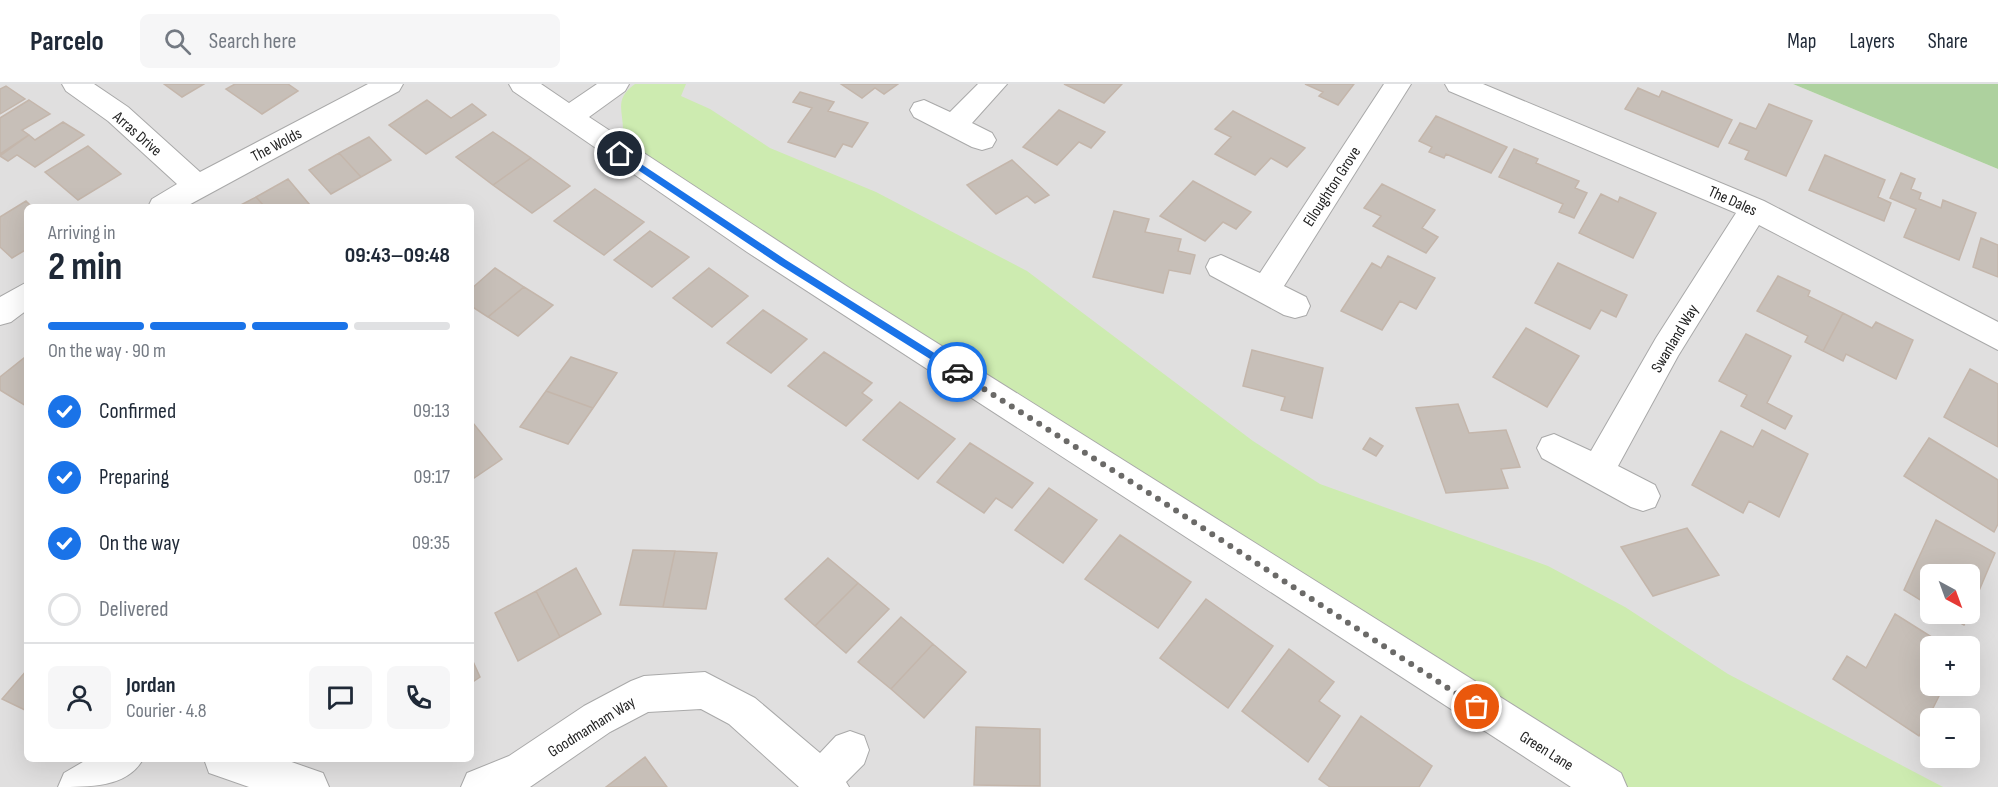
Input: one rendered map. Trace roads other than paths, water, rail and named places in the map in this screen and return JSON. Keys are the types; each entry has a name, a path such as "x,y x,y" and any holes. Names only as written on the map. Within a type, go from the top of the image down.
{"street":[{"name":"Arras Drive","path":"75,84 118,114 197,186"},
{"name":"The Wolds","path":"167,204 390,84"},
{"name":"Green Lane","path":"522,84 783,262 1163,502 1465,699 1607,787"},
{"path":"569,117 616,84"},
{"path":"955,124 994,84"},
{"name":"Elloughton Grove","path":"1265,290 1333,181 1398,84"},
{"name":"The Dales","path":"1458,84 1754,209 1998,336"},
{"path":"924,110 955,124 982,140"},
{"name":"Swanland Way","path":"1598,471 1667,347 1754,209"},
{"path":"1221,267 1295,306"},
{"path":"0,313 24,296"},
{"path":"1554,448 1643,496"},
{"name":"Goodmanham Way","path":"481,787 522,771 597,719 644,694 705,690 742,711 825,783 850,750"},
{"path":"78,787 119,762"},
{"path":"232,762 309,787"}]}
